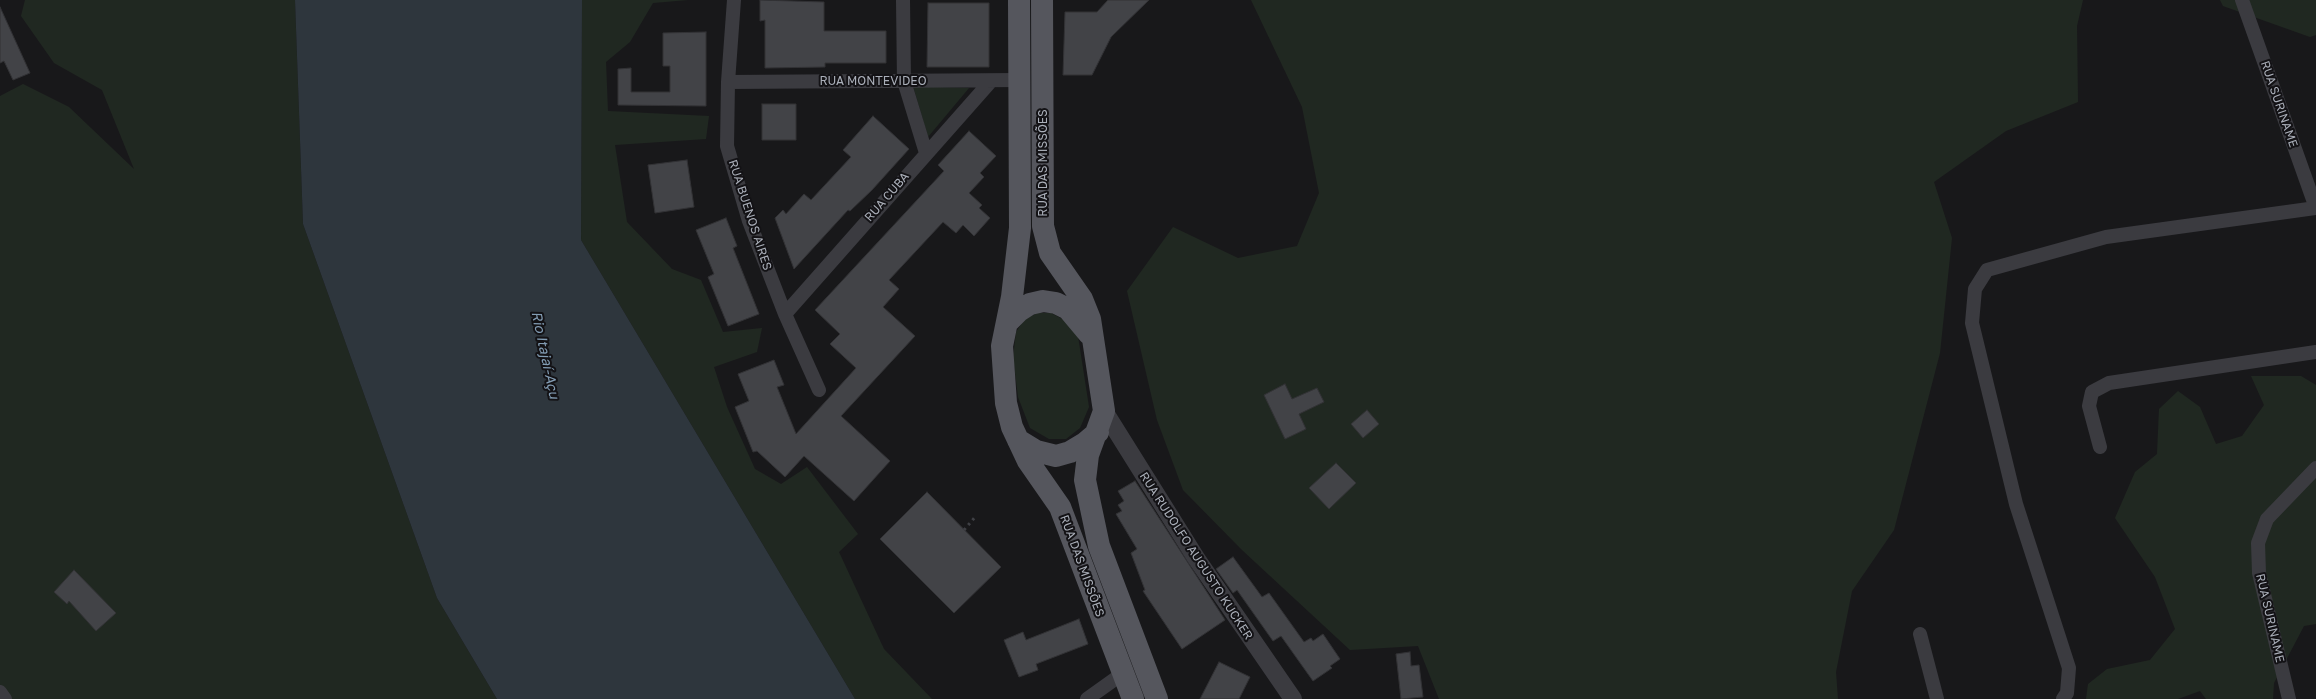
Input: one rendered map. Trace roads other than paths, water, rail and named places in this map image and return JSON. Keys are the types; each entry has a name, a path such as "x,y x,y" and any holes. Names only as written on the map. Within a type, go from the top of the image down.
{"main road":[{"name":"RUA DAS MISSÕES","path":"1008,322 1020,228 1019,0"},
{"name":"RUA DAS MISSÕES","path":"1042,0 1043,226 1050,253 1082,299 1090,319 1095,344"},
{"path":"1043,301 1056,303 1068,308 1095,344 1101,421 1078,448 1056,456 1036,451 1018,440 1006,403 1003,378 1002,346 1008,322 1019,311 1030,304 1043,301"},
{"name":"RUA DAS MISSÕES","path":"1101,421 1088,455 1085,480 1099,546 1158,699"},
{"name":"RUA DAS MISSÕES","path":"1018,440 1028,462 1060,507 1133,699"}],"street":[{"name":"RUA BUENOS AIRES","path":"734,0 728,82 727,146 749,221 785,314 819,390"},
{"path":"903,0 904,81 926,153"},
{"name":"RUA SURINAME","path":"2242,0 2316,208"},
{"name":"RUA CUBA","path":"785,314 990,80"},
{"name":"RUA MONTEVIDEO","path":"728,82 1019,80"},
{"path":"2063,699 2068,693 2069,668 2013,495 1972,323 1975,290 1987,270 2106,237 2316,208"},
{"path":"2100,447 2089,406 2092,392 2109,383 2316,352"},
{"name":"RUA RUDOLFO AUGUSTO KUCKER","path":"1101,421 1293,699"},
{"name":"RUA SURINAME","path":"2289,699 2259,573 2258,543 2267,518 2316,468"},
{"path":"1920,634 1937,699"},
{"path":"1087,699 1122,674"},
{"path":"0,692 5,699"}],"water":[{"name":"Rio Itajaí-Açu","path":"295,0 582,0 581,240 855,699 497,699 437,598 303,224"}]}
